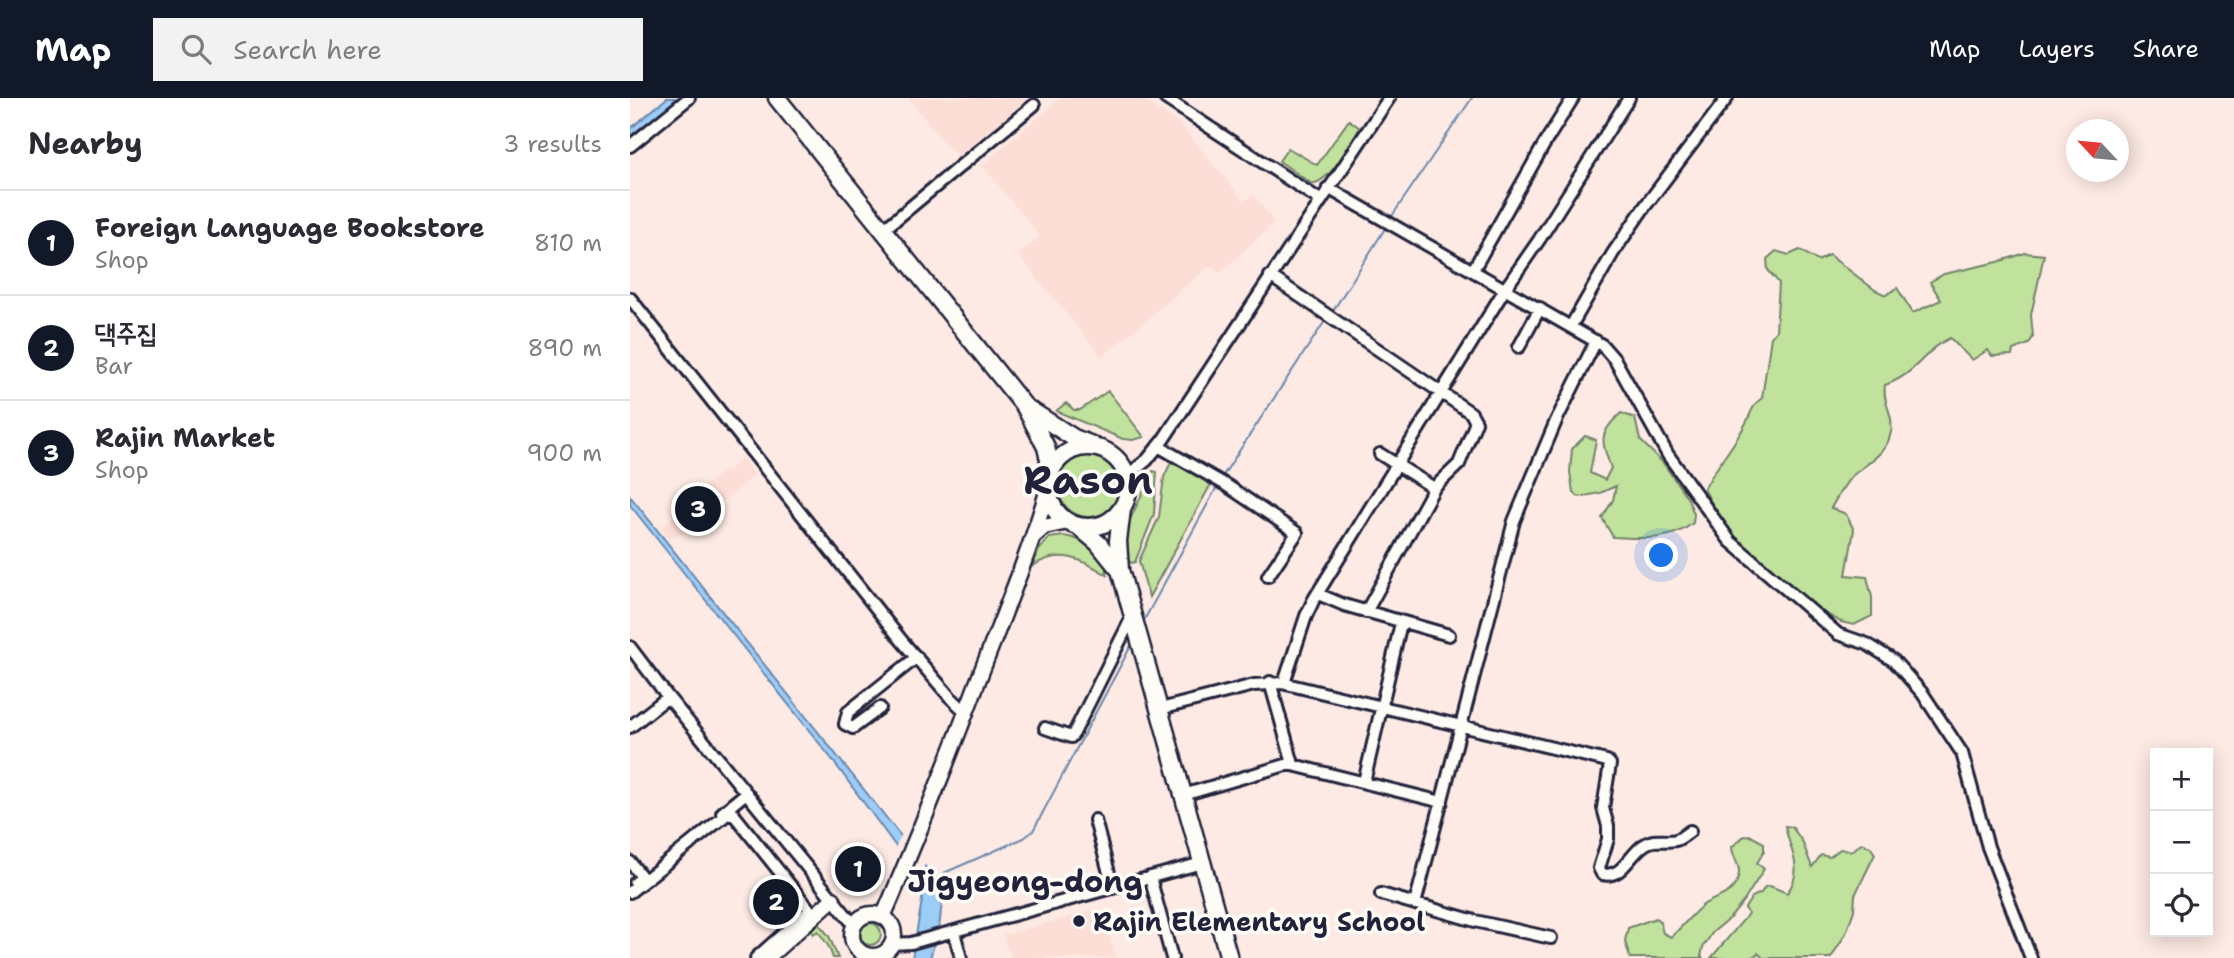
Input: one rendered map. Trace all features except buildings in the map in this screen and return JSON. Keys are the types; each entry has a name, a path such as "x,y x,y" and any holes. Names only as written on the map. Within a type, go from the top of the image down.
{"highway":[{"path":"777,98 1025,407 1046,447 1051,468"},
{"path":"1025,407 1074,438 1115,457 1127,476 1128,487 1118,541 1120,570 1229,958"},
{"path":"1095,446 1069,450 1059,458 1051,468 1047,492 1058,515 1098,543 1120,570"},
{"path":"1073,524 1091,527 1103,524 1122,509"}],"main road":[{"path":"883,917 914,847 1034,536 1047,492"},
{"path":"1034,536 1044,527 1073,524"},
{"path":"767,958 833,899"},
{"path":"870,914 883,917 892,927 891,944 885,952 871,957 858,950 852,931 858,919 870,914"}],"street":[{"path":"630,146 689,98"},
{"path":"1127,476 1147,460 1158,446 1389,98"},
{"path":"1473,270 1573,98"},
{"path":"1284,683 1306,616 1318,594 1505,289 1629,98"},
{"path":"1571,326 1613,253 1643,209 1727,98"},
{"path":"1168,99 1320,200"},
{"path":"883,230 1034,105"},
{"path":"1328,188 1596,341 1615,360 1660,442 1721,531 1838,634 1867,644 1894,661 1923,694 1962,753 1988,847 2031,958"},
{"path":"1270,276 1471,413 1476,422 1459,464 1434,488 1366,612"},
{"path":"630,298 894,630 950,697 966,712"},
{"path":"1519,347 1540,308"},
{"path":"1415,904 1514,521 1556,421 1596,341"},
{"path":"1158,446 1226,485 1297,533 1268,576"},
{"path":"1380,454 1434,488"},
{"path":"1318,594 1401,623 1449,635"},
{"path":"1364,782 1401,623"},
{"path":"1045,728 1071,737 1136,626"},
{"path":"630,647 854,925"},
{"path":"880,708 853,728 845,724 848,712 918,657"},
{"path":"1160,709 1270,682 1284,683 1607,761 1610,764 1603,808 1608,839 1599,868 1602,874 1610,876 1618,873 1641,846 1653,840 1677,840 1690,831"},
{"path":"1270,682 1293,764"},
{"path":"630,727 668,697"},
{"path":"1183,795 1276,766 1293,764 1442,802"},
{"path":"674,852 746,793"},
{"path":"630,892 731,811 810,910 756,958"},
{"path":"1095,820 1114,888"},
{"path":"630,862 642,877 630,887"},
{"path":"891,944 911,943 939,936 1202,863"},
{"path":"1150,877 1172,958"},
{"path":"1381,894 1550,938"},
{"path":"954,932 961,958"}],"shaded area":[{"path":"908,98 1028,98 957,157"},
{"path":"1060,98 1140,98 1180,124 1244,201 1253,195 1275,222 1219,274 1211,265 1102,357 1018,255 1040,236 982,165"},
{"path":"742,459 755,475 679,537 669,538 661,527 704,491 702,488"},
{"name":"Rajin Elementary School","path":"1102,908 1116,958 1011,958 1003,935"}],"green space":[{"path":"1349,120 1360,128 1333,169 1319,181 1312,184 1279,161 1288,148 1317,165"},
{"path":"1800,250 1818,261 1829,255 1875,290 1886,295 1897,288 1913,313 1941,300 1930,282 1944,274 2025,253 2044,255 2031,315 2033,337 2029,344 2013,350 2012,355 1992,356 1988,350 1972,360 1950,338 1933,349 1905,375 1885,385 1891,425 1889,440 1876,457 1852,476 1831,508 1846,514 1854,530 1846,575 1867,577 1872,597 1872,616 1854,625 1841,622 1821,611 1738,541 1724,525 1704,489 1755,405 1762,398 1771,337 1776,331 1779,283 1768,270 1767,259 1776,251 1789,255"},
{"path":"1108,391 1144,437 1123,439 1056,411 1066,403 1074,410 1080,410"},
{"path":"1621,413 1635,418 1640,440 1664,464 1688,499 1694,514 1693,523 1684,529 1655,538 1613,537 1602,518 1613,500 1616,486 1600,493 1579,497 1573,492 1570,472 1572,449 1585,436 1596,440 1590,473 1605,480 1611,468 1605,451 1605,432"},
{"path":"1083,455 1095,455 1111,464 1118,474 1118,498 1111,508 1095,517 1083,517 1072,512 1063,503 1058,492 1058,480 1063,469 1072,460"},
{"path":"1171,462 1177,462 1211,484 1149,597 1139,561 1159,517 1164,477"},
{"path":"1153,471 1157,472 1154,514 1135,562 1132,563 1128,561 1125,530"},
{"path":"1064,536 1093,548 1102,560 1107,575 1089,564 1071,558 1052,558 1033,566 1039,550 1049,538"},
{"path":"1785,826 1792,827 1802,841 1812,867 1821,855 1830,857 1840,849 1852,851 1862,843 1875,854 1855,895 1854,910 1846,933 1831,958 1763,958 1758,953 1751,958 1711,958 1745,918 1748,913 1745,908 1752,897 1770,886 1787,893 1796,868"},
{"path":"1749,835 1764,843 1764,851 1757,863 1764,869 1744,901 1730,918 1713,932 1703,947 1703,958 1630,958 1625,941 1628,928 1656,918 1663,933 1671,937 1703,905 1725,894 1734,886 1739,873 1732,847"},
{"path":"870,923 878,926 881,934 878,942 870,945 862,942 859,934 862,926"},
{"path":"819,924 829,936 838,958 833,958 818,931 813,934 811,930"}],"water":[{"path":"667,98 680,98 630,136 630,129"},
{"path":"630,496 928,870 944,885 939,928 930,958 912,958 924,889 919,878 831,758 630,505"}],"pier":[{"path":"903,832 926,862 917,882 894,850"}],"waterway":[{"path":"1390,219 1472,98"},
{"path":"1331,314 1386,227"},
{"path":"1222,477 1325,321"},
{"path":"1142,624 1218,485"},
{"path":"936,880 944,873 1024,838 1033,831 1133,642"}],"place":[{"name":"Rajin Market","path":"698,509"},
{"name":"Foreign Language Bookstore","path":"858,869"},
{"name":"댁주집","path":"776,902"},
{"name":"Rajin Elementary School","path":"1079,921"}],"district":[{"name":"Rason","path":"1088,480"},
{"name":"Jigyeong-dong","path":"1025,881"}]}
